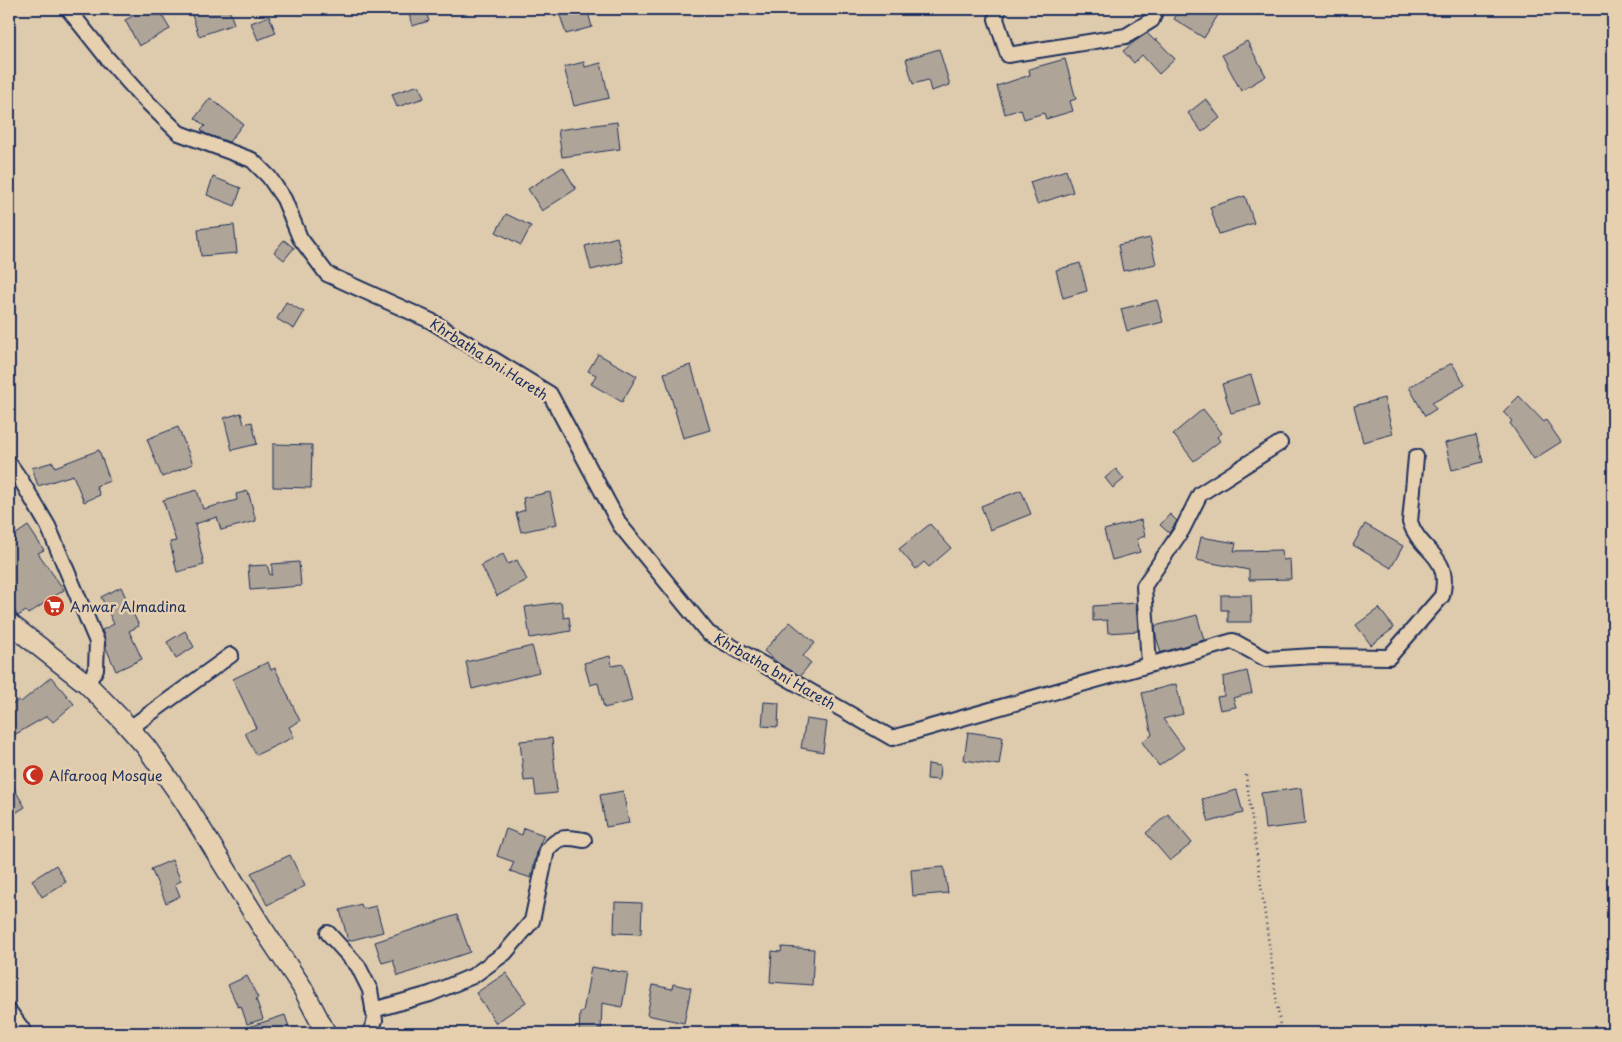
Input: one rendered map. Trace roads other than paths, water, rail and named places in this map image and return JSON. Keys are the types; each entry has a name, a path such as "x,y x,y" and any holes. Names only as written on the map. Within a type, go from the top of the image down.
{"street":[{"name":"Khrbatha bni Hareth","path":"68,9 140,96 179,133 252,160 269,177 284,199 300,238 327,274 431,321 550,394 620,525 708,633 892,738 1233,641 1266,659 1314,656 1389,658 1442,596 1445,583 1444,570 1413,530 1410,522 1416,457"},
{"path":"998,9 996,19 1008,55 1126,36 1152,20 1156,9"},
{"path":"1149,665 1144,586 1182,530 1200,494 1280,443"},
{"path":"9,463 48,526 97,642 96,669 87,684"},
{"path":"9,623 87,684 146,747 184,801 250,908 302,987 326,1033"},
{"path":"130,728 231,655"},
{"path":"373,1010 430,994 473,976 505,953 532,922 547,850 554,841 566,836 584,840"},
{"path":"328,933 358,966 370,990 375,1020 370,1033"},
{"path":"9,1011 25,1033"}],"place":[{"name":"Anwar Almadina","path":"54,606"},
{"name":"Alfarooq Mosque","path":"33,775"}]}
